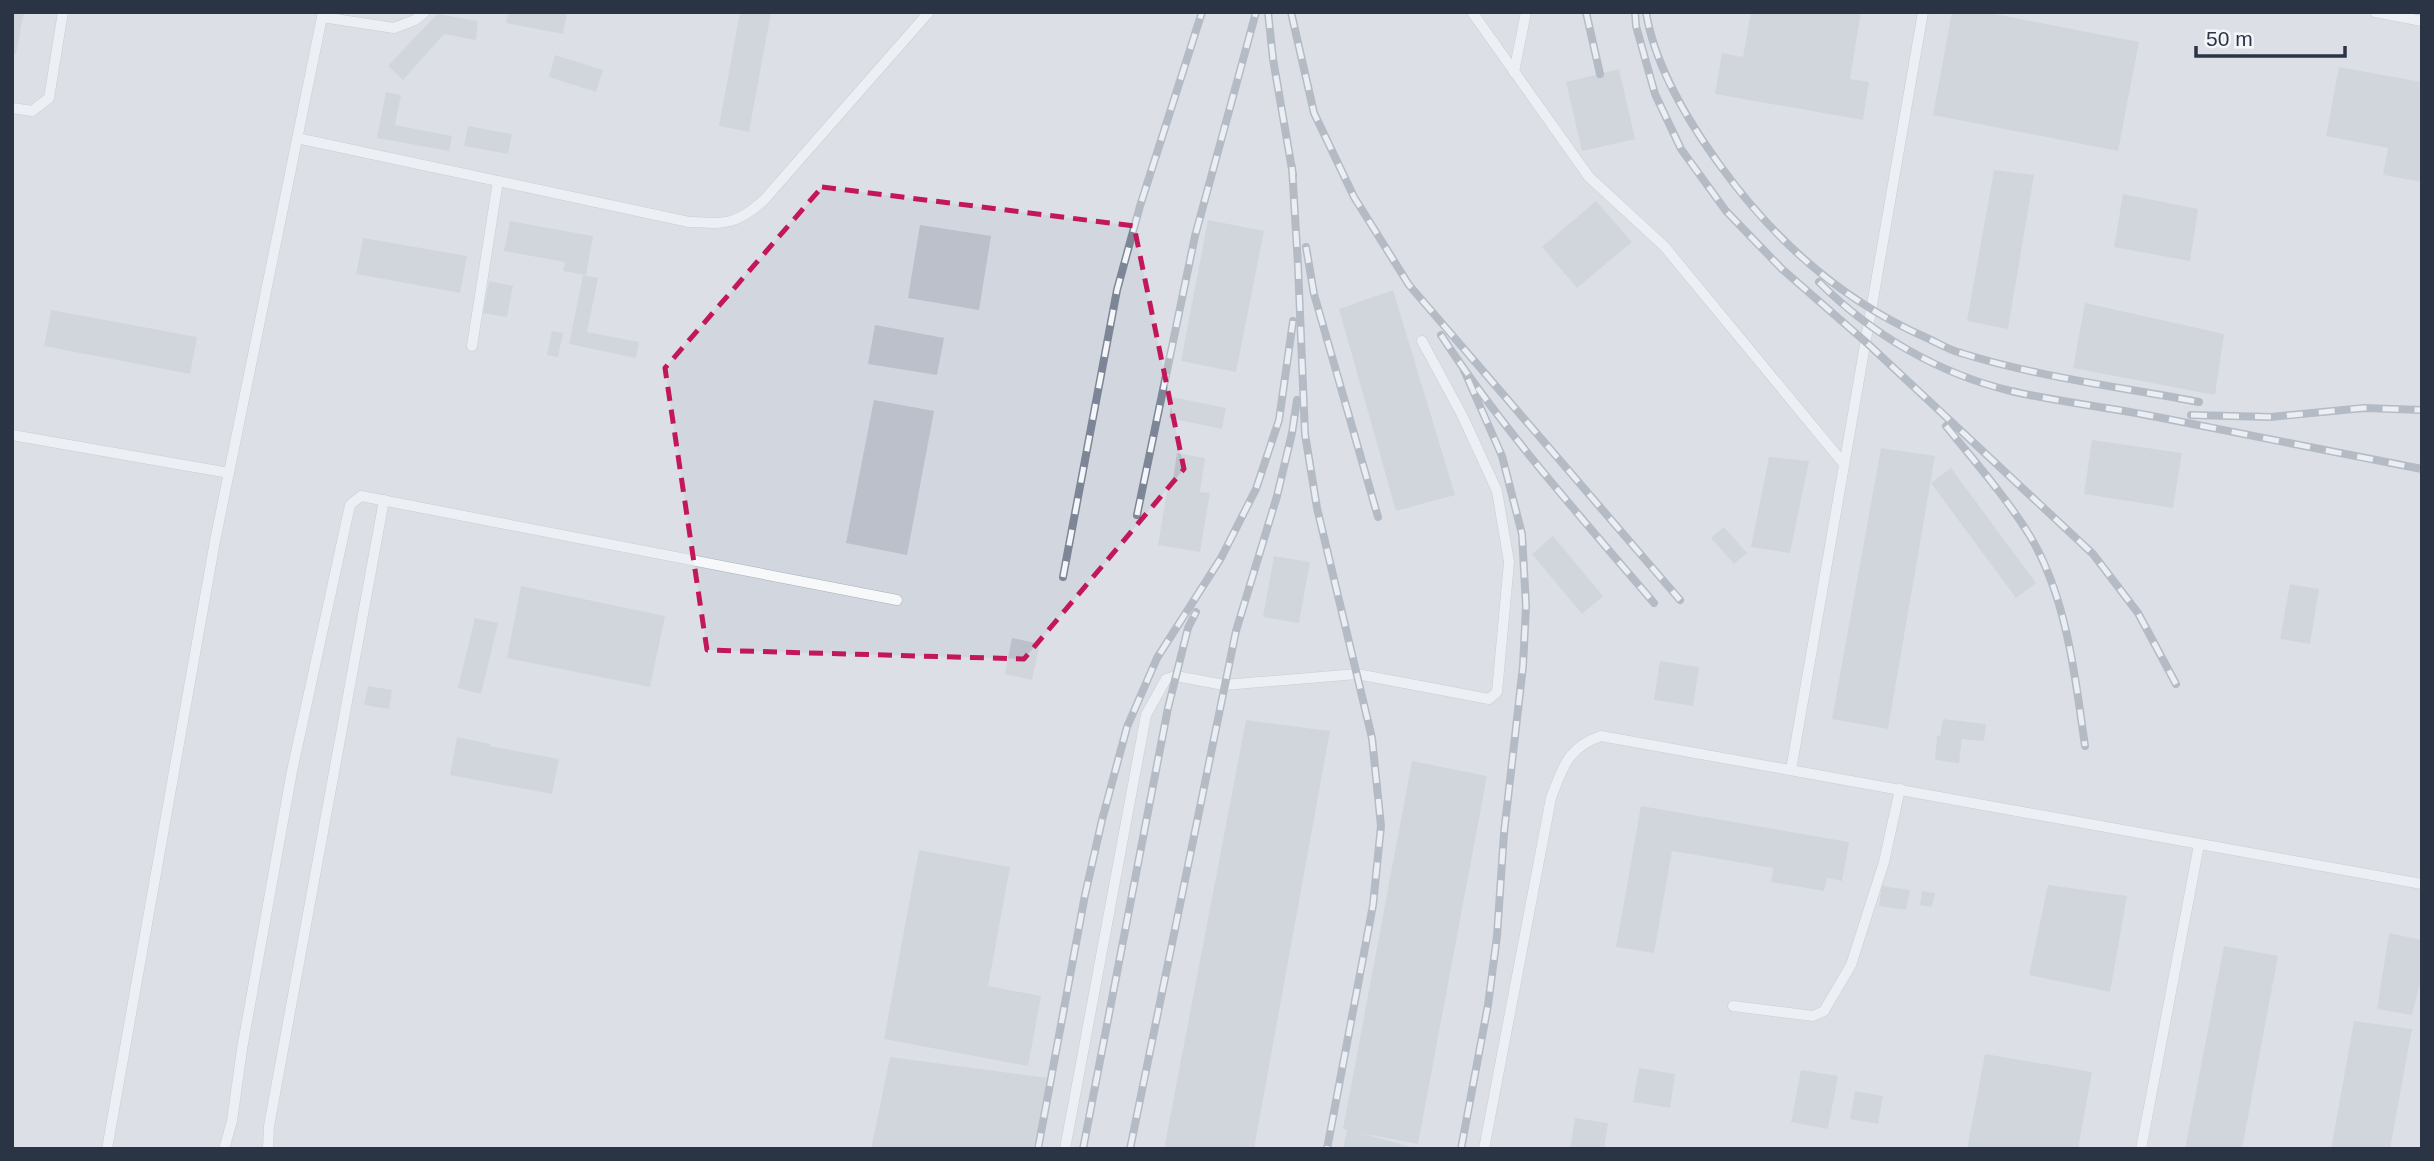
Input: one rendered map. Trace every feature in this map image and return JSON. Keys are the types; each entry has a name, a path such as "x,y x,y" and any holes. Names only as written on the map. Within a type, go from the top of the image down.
{"lane":[{"path":"12,108 32,111 49,98 62,12"},
{"path":"107,1149 229,473 322,14 394,28 415,20 425,12"},
{"path":"297,138 690,222 720,223 746,217 773,190 929,12"},
{"path":"1472,12 1589,177 1664,246 1844,464"},
{"path":"1514,72 1526,12"},
{"path":"1791,769 1923,12"},
{"path":"2375,12 2397,14 2422,21"},
{"path":"472,346 498,181"},
{"path":"1065,1149 1146,715 1166,679 1176,676 1224,685 1357,674 1489,699 1497,692 1509,562 1497,491 1464,417 1422,341"},
{"path":"12,435 229,473"},
{"path":"225,1149 292,771 350,505 360,496 897,600"},
{"path":"268,1149 269,1126 384,500"},
{"path":"1484,1149 1551,798 1566,759 1584,742 1601,736 2422,884"},
{"path":"1733,1006 1813,1016 1824,1012 1851,965 1884,862 1900,789"},
{"path":"2141,1149 2199,845"}],"highlighted area":[{"path":"822,187 1134,226 1184,469 1024,659 707,650 665,368"}],"shaded area":[{"path":"12,12 2422,12 2422,1149 12,1149"}],"building":[{"path":"12,12 24,12 16,54 12,54"},
{"path":"508,12 567,13 563,34 506,23"},
{"path":"740,12 771,12 749,132 719,126"},
{"path":"1751,12 1861,12 1850,79 1869,82 1863,120 1715,94 1722,53 1743,57"},
{"path":"1952,12 1984,12 2139,42 2118,151 1933,115"},
{"path":"437,14 478,21 476,40 444,34 403,80 388,66"},
{"path":"555,55 603,70 596,92 549,77"},
{"path":"2339,67 2422,82 2422,182 2383,175 2388,148 2326,136"},
{"path":"1619,69 1635,139 1582,151 1566,82"},
{"path":"386,92 401,95 395,125 452,136 449,151 377,138"},
{"path":"468,126 512,134 508,154 464,146"},
{"path":"1994,170 2034,175 2008,329 1967,321"},
{"path":"2123,194 2198,209 2190,261 2114,247"},
{"path":"1596,201 1632,242 1577,288 1542,247"},
{"path":"1208,220 1264,231 1236,372 1181,361"},
{"path":"510,221 593,236 586,275 563,271 565,262 504,251"},
{"path":"920,225 991,236 979,310 908,298"},
{"path":"363,238 467,256 460,293 356,274"},
{"path":"583,275 598,278 587,332 639,342 636,358 569,344"},
{"path":"489,281 513,286 507,317 483,313"},
{"path":"1393,290 1455,495 1396,511 1339,309"},
{"path":"2085,303 2224,334 2215,395 2073,368"},
{"path":"51,310 197,337 190,374 44,346"},
{"path":"875,325 944,338 937,375 868,364"},
{"path":"552,331 563,333 558,357 547,355"},
{"path":"1173,397 1226,408 1222,429 1169,418"},
{"path":"874,400 934,411 907,555 846,543"},
{"path":"2092,440 2182,453 2173,508 2084,494"},
{"path":"1881,448 1935,456 1888,729 1832,719"},
{"path":"1177,453 1205,458 1200,492 1210,493 1200,552 1158,545 1168,486 1172,487"},
{"path":"1769,457 1809,461 1790,553 1751,547"},
{"path":"1951,468 2036,583 2016,598 1931,483"},
{"path":"1724,527 1747,553 1734,564 1711,538"},
{"path":"1553,536 1603,596 1582,614 1532,554"},
{"path":"1274,556 1310,562 1299,623 1263,617"},
{"path":"2290,584 2319,589 2310,644 2280,639"},
{"path":"521,586 665,616 650,687 507,658"},
{"path":"475,618 498,623 481,694 458,688"},
{"path":"1012,638 1040,644 1032,680 1005,674"},
{"path":"1660,661 1699,667 1693,706 1654,700"},
{"path":"368,686 392,690 389,709 364,705"},
{"path":"1943,719 1986,724 1984,741 1962,739 1959,763 1935,760 1937,736 1940,736"},
{"path":"1246,720 1330,731 1254,1149 1164,1149"},
{"path":"457,737 559,759 552,794 450,775"},
{"path":"1412,761 1487,776 1418,1144 1360,1133 1419,1149 1343,1149 1347,1130 1343,1129"},
{"path":"1641,806 1849,842 1842,881 1827,878 1824,891 1771,882 1773,868 1672,851 1654,953 1616,947"},
{"path":"919,850 1010,867 988,986 1041,996 1028,1066 884,1039"},
{"path":"2048,885 2127,896 2110,992 2029,975"},
{"path":"1882,886 1910,890 1906,910 1879,906"},
{"path":"1922,891 1935,893 1932,907 1920,905"},
{"path":"2389,933 2422,940 2422,975 2412,1015 2377,1009"},
{"path":"2224,946 2278,956 2242,1149 2185,1149"},
{"path":"2354,1021 2412,1029 2390,1149 2331,1149"},
{"path":"1985,1054 2092,1072 2078,1149 1967,1149"},
{"path":"890,1057 1048,1078 1034,1149 871,1149"},
{"path":"1639,1068 1675,1074 1670,1108 1633,1102"},
{"path":"1801,1070 1838,1076 1828,1129 1791,1122"},
{"path":"1855,1091 1883,1096 1878,1124 1850,1119"},
{"path":"1575,1118 1608,1123 1604,1149 1570,1149"}],"railway":[{"path":"1063,577 1117,290 1140,206 1202,12"},
{"path":"1137,515 1195,236 1256,12"},
{"path":"1268,12 1273,59 1293,175"},
{"path":"1291,12 1314,113 1354,197 1409,285 1680,600"},
{"path":"1586,12 1600,74"},
{"path":"1635,12 1636,26 1655,94 1681,149 1726,211 1782,269 1868,344 2093,554 2138,613 2176,684"},
{"path":"1646,12 1650,33 1665,74 1710,151 1765,221 1788,245 1839,287 1896,323 1957,352 2049,375 2199,402"},
{"path":"1292,167 1305,434 1317,508 1372,738 1381,826 1373,905 1327,1149"},
{"path":"1306,247 1314,294 1378,517"},
{"path":"1819,282 1861,319 1908,350 1984,384 2029,395 2139,413 2422,469"},
{"path":"1038,1149 1085,895 1127,727 1157,658 1221,558 1256,489 1279,420 1293,321"},
{"path":"1441,335 1516,439 1654,603"},
{"path":"1461,1149 1488,1005 1497,936 1504,833 1523,666 1526,606 1522,534 1502,456 1463,368"},
{"path":"1130,1149 1236,631 1277,496 1297,400"},
{"path":"2191,415 2271,417 2364,408 2422,410"},
{"path":"1946,426 2011,507 2043,560 2068,638 2085,746"},
{"path":"1083,1149 1168,708 1188,628 1196,612"}]}
